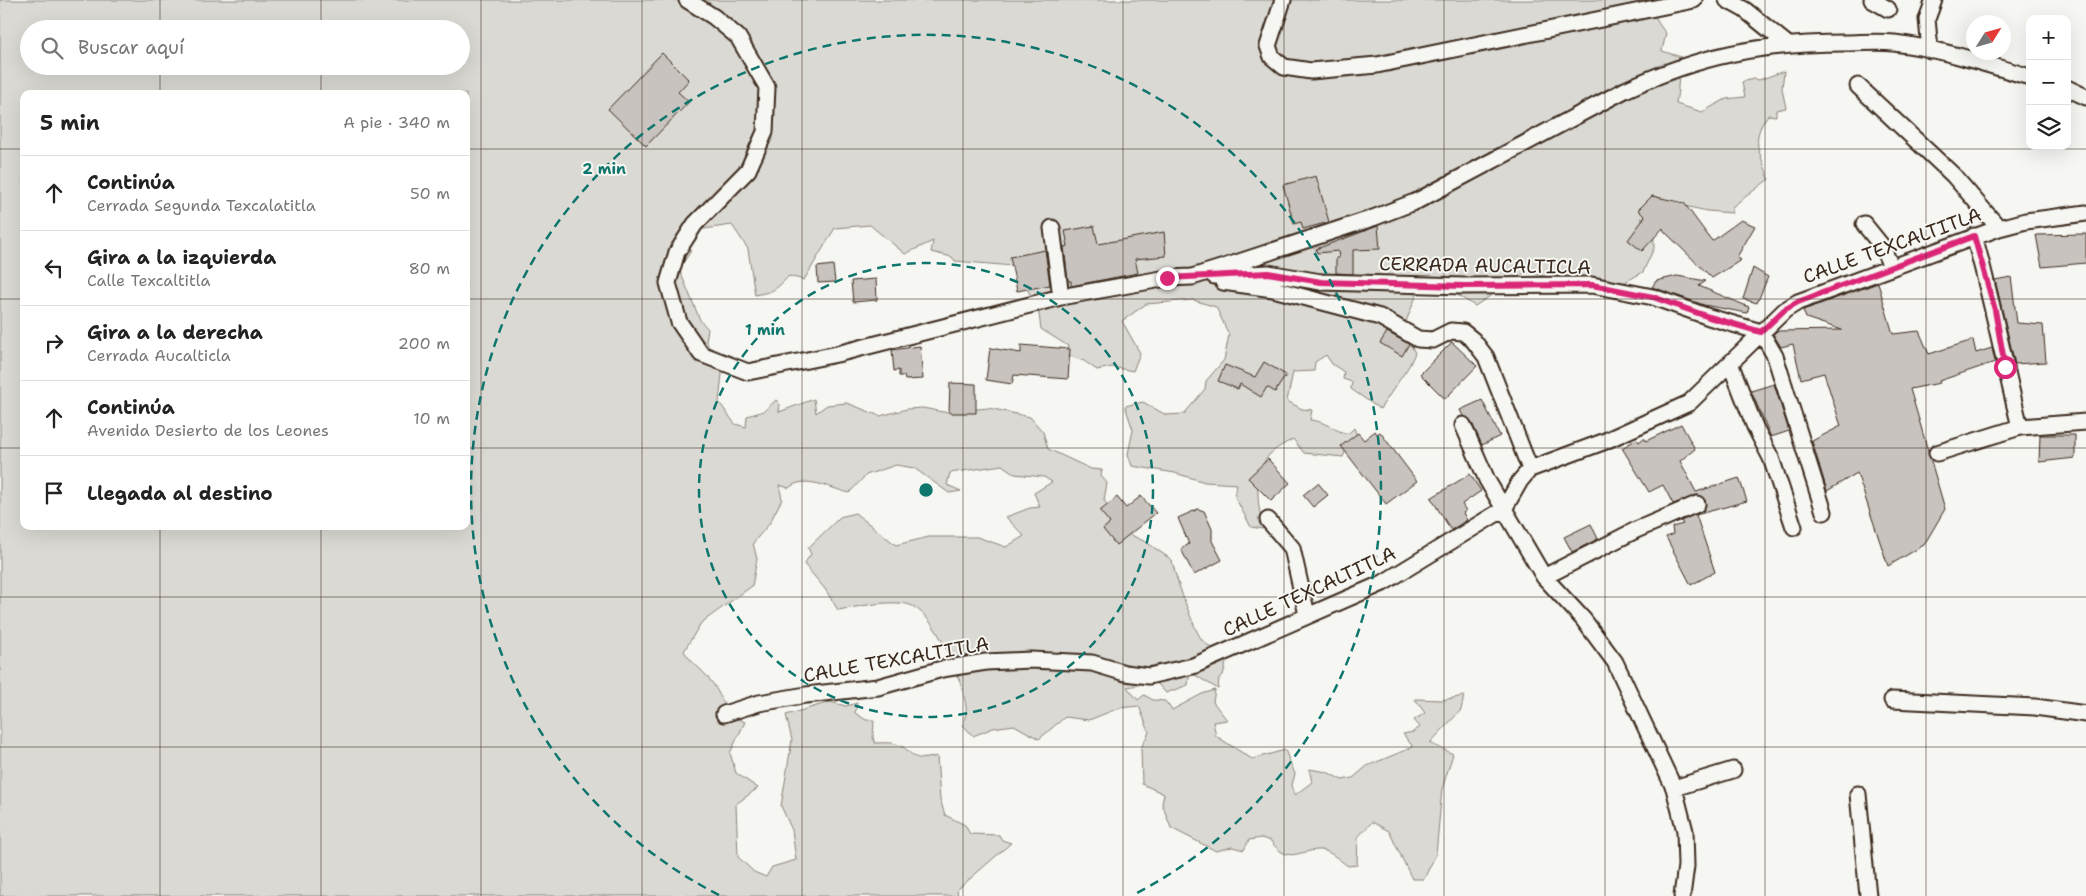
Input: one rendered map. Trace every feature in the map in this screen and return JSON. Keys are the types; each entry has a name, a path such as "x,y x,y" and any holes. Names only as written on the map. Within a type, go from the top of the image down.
{"street":[{"path":"686,0 714,17 738,37 767,87 765,132 748,170 695,224 677,252 668,283 679,322 701,354 748,372 768,369 1062,297 1167,278 1192,277 1273,290 1380,318 1418,339 1432,340 1450,331 1464,332 1473,340 1486,357 1530,469 1520,480 1504,510"},
{"path":"1283,0 1268,46 1270,52 1272,57 1284,67 1311,71 1377,65 1694,0"},
{"path":"1727,0 1745,10 1787,44"},
{"path":"1872,0 1888,9"},
{"path":"1930,50 1927,19 1934,0"},
{"path":"1192,277 1373,218 1416,202 1654,76 1711,57 1787,44 1893,42 2026,76"},
{"path":"1858,86 1953,176 1999,228"},
{"path":"2071,90 2086,97"},
{"name":"CALLE TEXCALTITLA","path":"1530,469 1603,442 1689,403 1784,310 1798,302 1891,266 1999,228 2026,221 2086,213"},
{"path":"1864,224 1881,245 1891,266"},
{"path":"1052,228 1062,297"},
{"path":"1974,236 1995,310 2003,361 2020,427"},
{"name":"CERRADA AUCALTICLA","path":"1192,277 1268,273 1330,282 1464,286 1592,285 1653,297 1709,317 1761,332"},
{"path":"1761,332 1775,356 1824,512"},
{"path":"1730,363 1755,427 1771,458 1794,527"},
{"path":"1937,453 2020,427 2086,422"},
{"path":"1463,425 1488,480 1544,577 1583,619 1614,662 1674,788 1685,831 1686,866 1682,896"},
{"path":"1544,577 1636,530 1697,504"},
{"name":"CALLE TEXCALTITLA","path":"724,714 759,703 806,695 878,687 942,668 986,662 1031,660 1092,662 1125,673 1149,676 1193,666 1383,583 1504,510"},
{"path":"1268,520 1292,548 1307,615"},
{"path":"1892,700 2035,707 2086,714"},
{"path":"1674,788 1733,770"},
{"path":"1858,794 1868,896"}],"shaded area":[{"path":"0,0 1655,0 1654,10 1656,18 1666,33 1662,51 1681,57 1676,104 1702,112 1726,99 1745,97 1742,82 1753,79 1759,80 1784,71 1782,89 1786,108 1776,110 1776,116 1768,115 1762,124 1758,139 1758,146 1769,179 1732,207 1732,213 1707,211 1662,201 1651,220 1640,218 1654,238 1654,248 1643,272 1602,295 1548,277 1526,272 1475,306 1449,290 1419,289 1403,329 1415,353 1409,366 1380,409 1351,389 1352,382 1343,379 1344,372 1332,364 1326,355 1315,362 1314,371 1293,372 1287,401 1302,409 1312,410 1310,420 1315,420 1348,434 1354,428 1359,441 1349,443 1343,457 1304,453 1293,439 1270,454 1261,470 1258,490 1259,510 1263,529 1251,527 1235,497 1237,484 1205,482 1175,473 1132,466 1128,454 1133,430 1125,406 1143,402 1166,415 1184,414 1205,389 1206,381 1224,360 1229,335 1216,307 1193,300 1146,304 1122,321 1140,353 1133,371 1112,367 1097,370 1084,361 1066,355 1068,346 1041,329 1038,307 1013,266 955,261 952,257 931,252 933,241 905,254 870,225 835,228 804,280 789,276 774,290 755,295 748,249 732,225 690,231 685,251 691,251 679,269 700,320 708,329 706,341 722,374 719,402 735,424 746,427 747,416 764,411 776,400 780,404 779,412 814,399 816,413 827,405 847,403 880,416 907,409 923,408 943,412 989,408 1030,417 1043,432 1048,449 1091,469 1102,470 1101,476 1107,483 1104,500 1126,533 1146,542 1172,560 1176,577 1198,634 1205,643 1227,659 1223,675 1219,678 1218,689 1190,672 1188,685 1166,693 1155,681 1146,677 1139,685 1127,687 1138,700 1144,695 1153,700 1165,701 1172,710 1202,694 1215,690 1213,702 1227,720 1213,722 1216,736 1252,759 1285,750 1295,774 1292,785 1295,795 1312,782 1309,769 1327,772 1342,780 1353,778 1367,766 1413,747 1403,734 1413,732 1420,727 1414,720 1425,713 1415,699 1442,700 1464,696 1461,710 1430,743 1453,754 1442,789 1436,854 1424,879 1412,879 1389,831 1372,822 1358,837 1357,865 1348,866 1332,854 1321,850 1289,855 1277,849 1271,841 1261,838 1249,840 1244,850 1232,847 1216,851 1171,828 1162,804 1164,794 1142,784 1141,748 1149,732 1139,706 1119,708 1089,720 1065,717 1039,739 1014,725 993,728 973,736 963,725 966,714 964,695 953,665 946,648 928,619 917,609 907,604 899,603 872,604 838,610 825,589 804,564 811,554 808,548 840,517 855,513 896,545 929,537 977,537 1006,547 1024,536 1006,517 1030,508 1040,507 1034,493 1052,482 1044,477 1015,474 1002,465 950,473 947,485 961,491 949,493 914,468 896,465 866,475 849,493 810,482 795,484 789,488 779,485 782,499 769,524 753,543 757,559 752,586 701,623 684,651 714,685 732,714 745,722 730,753 736,773 758,788 736,804 738,857 754,872 766,877 772,867 796,860 792,830 781,806 792,740 786,715 830,702 846,706 857,703 855,713 866,720 874,720 873,738 875,743 896,744 916,757 928,758 937,756 940,799 945,815 965,825 970,834 999,835 1002,840 1011,843 957,890 958,896 0,896"}],"building":[{"path":"662,53 689,80 678,92 689,102 646,146 608,109"},
{"path":"1316,176 1329,222 1303,229 1301,222 1294,224 1283,185"},
{"path":"1652,196 1684,203 1712,241 1741,220 1755,226 1737,257 1741,260 1712,278 1663,228 1642,251 1628,240 1645,217 1638,210"},
{"path":"1094,226 1098,244 1164,232 1166,256 1135,259 1138,273 1071,286 1071,281 1068,281 1064,247 1068,246 1065,231"},
{"path":"1378,226 1380,249 1353,250 1353,274 1336,273 1336,258 1339,258 1338,251 1317,253 1316,249"},
{"path":"2086,234 2086,263 2042,267 2036,235"},
{"path":"1045,250 1050,285 1017,291 1010,257"},
{"path":"833,265 835,282 818,283 817,267"},
{"path":"1753,268 1768,277 1757,303 1743,299"},
{"path":"1677,276 1706,281 1699,286 1749,307 1747,313 1704,305 1652,287 1656,281"},
{"path":"2011,277 2017,323 2043,325 2046,362 2015,364 1995,280"},
{"path":"876,279 877,300 853,302 851,281"},
{"path":"1878,283 1893,334 1919,331 1929,354 1973,340 1976,353 1992,348 1995,362 1939,381 1940,383 1910,389 1945,509 1924,545 1888,566 1857,473 1827,491 1812,441 1841,426 1824,373 1801,379 1793,344 1781,347 1773,334 1777,331 1842,330 1806,318 1803,310"},
{"path":"1387,332 1409,344 1402,356 1380,343"},
{"path":"1452,342 1477,366 1445,399 1420,374"},
{"path":"1021,345 1070,349 1068,379 1014,375 1012,384 986,380 990,348 1021,353"},
{"path":"920,346 923,379 905,380 904,376 899,376 899,370 894,371 892,350"},
{"path":"1264,362 1286,375 1275,392 1267,387 1261,397 1240,384 1238,389 1218,381 1225,365 1255,377"},
{"path":"950,383 976,384 976,413 949,413"},
{"path":"1774,384 1789,431 1771,437 1751,391"},
{"path":"1482,400 1500,436 1482,445 1471,421 1463,416 1460,410"},
{"path":"1681,424 1695,449 1680,461 1696,492 1739,478 1747,501 1696,515 1715,572 1691,585 1666,537 1673,534 1672,527 1683,524 1681,521 1704,510 1705,500 1698,495 1673,504 1663,485 1649,492 1622,448 1637,439 1639,442 1644,438 1646,441"},
{"path":"1375,431 1377,434 1380,432 1417,481 1386,504 1341,446 1358,433 1364,440"},
{"path":"2040,435 2075,435 2075,458 2039,462"},
{"path":"1268,459 1290,483 1271,501 1248,478"},
{"path":"1470,474 1481,491 1462,504 1466,511 1463,513 1467,520 1451,530 1431,498"},
{"path":"1318,483 1328,495 1313,507 1303,495"},
{"path":"1141,496 1156,513 1116,545 1103,529 1110,523 1100,511 1117,497 1126,508"},
{"path":"1198,509 1204,511 1212,529 1212,541 1222,560 1194,575 1181,549 1189,544 1178,518"},
{"path":"1591,524 1598,539 1572,552 1564,537"}],"route":[{"path":"1167,278 1268,273 1321,282 1464,286 1592,285 1653,297 1709,317 1761,332 1784,310 1798,302 1828,289 1974,236 1995,310 2005,367"}]}
